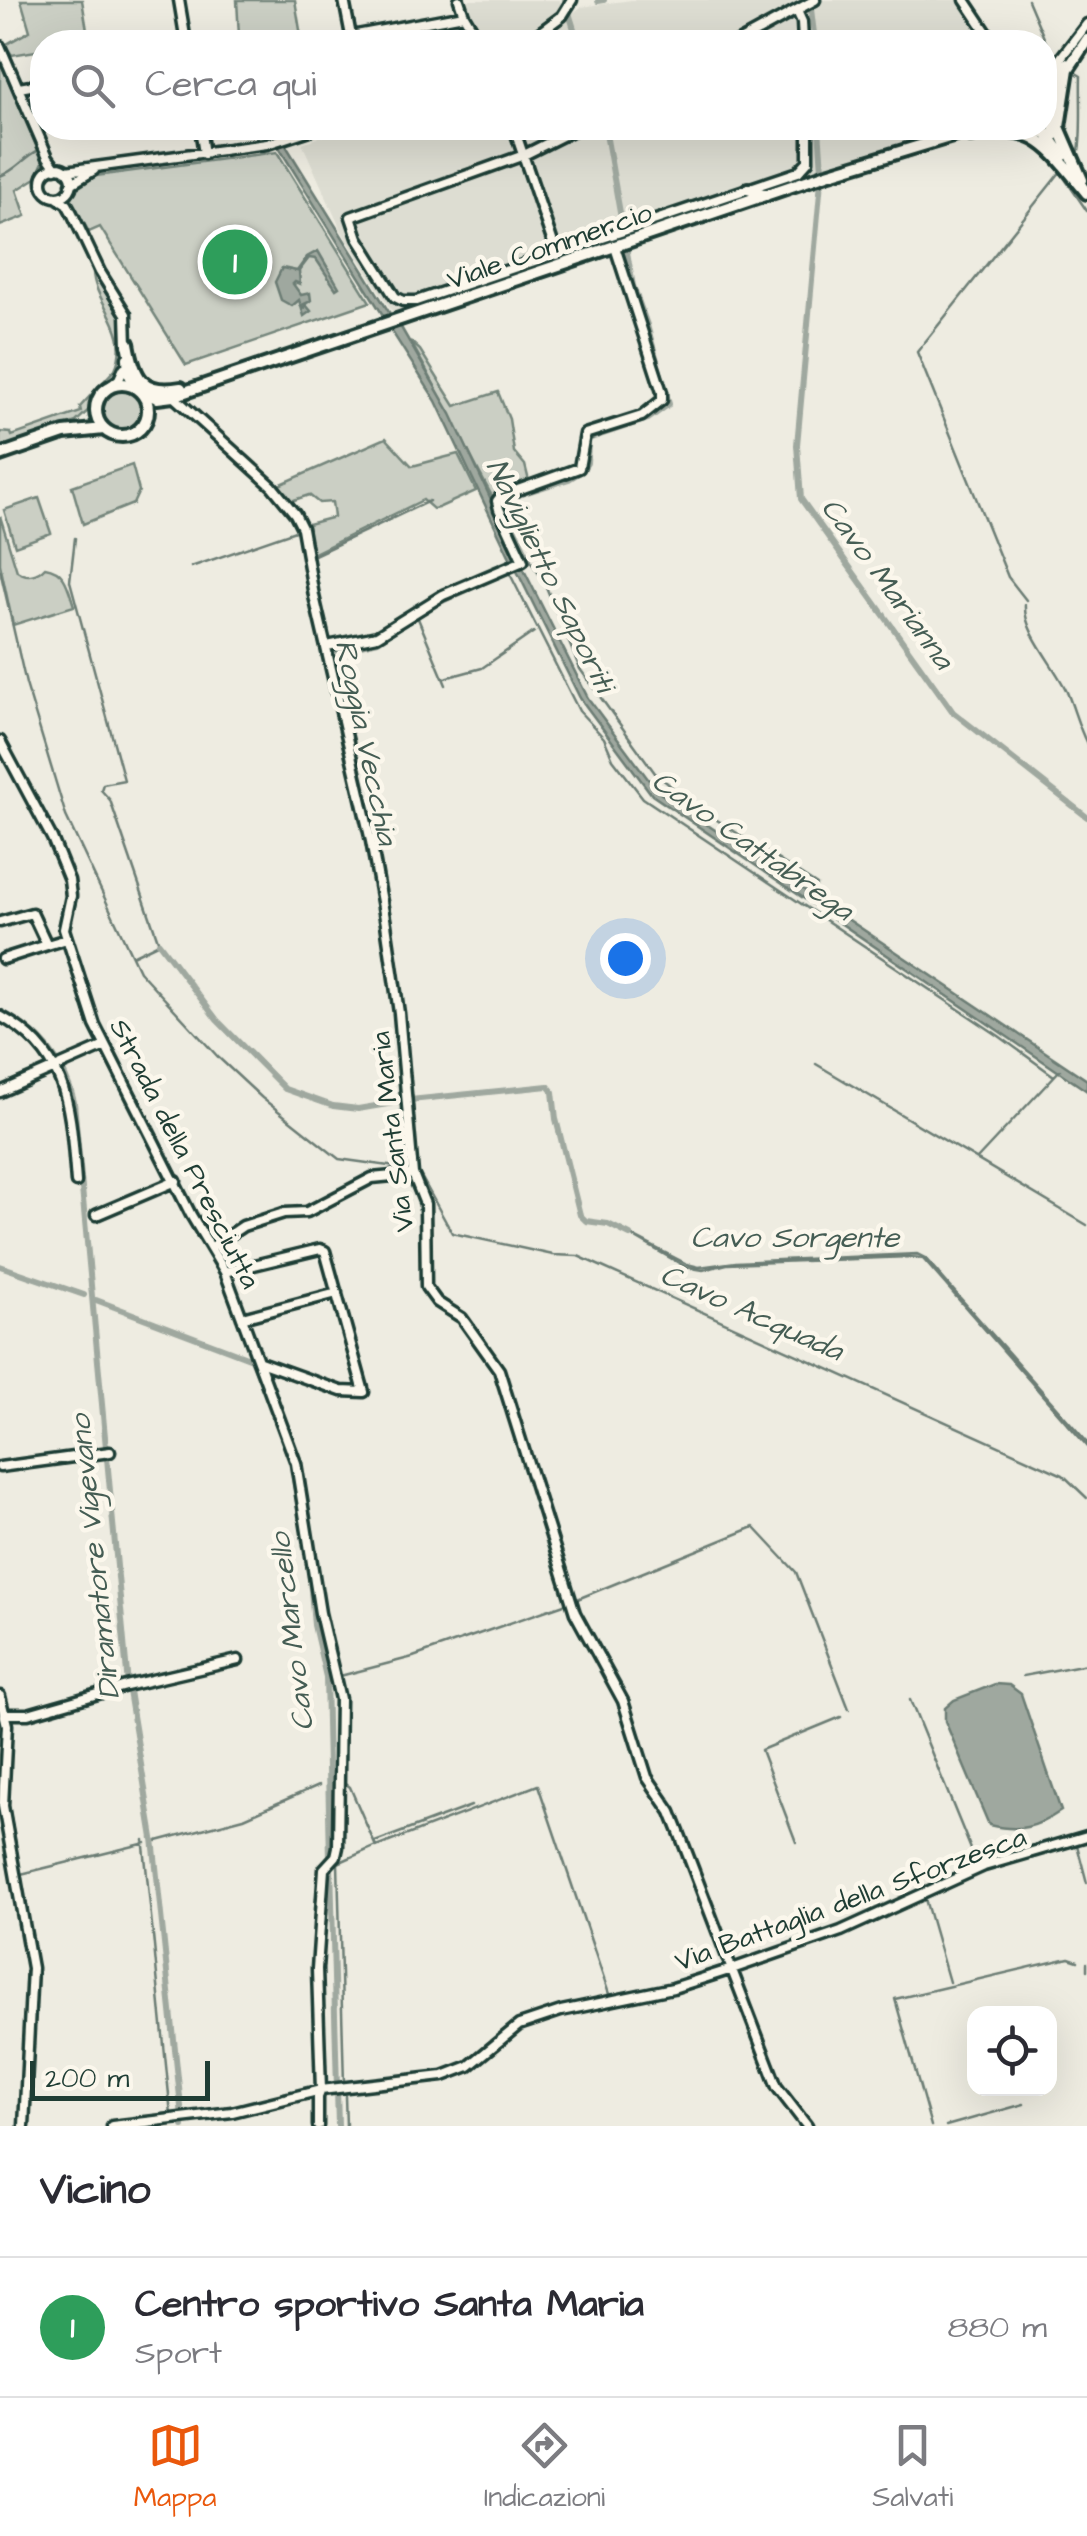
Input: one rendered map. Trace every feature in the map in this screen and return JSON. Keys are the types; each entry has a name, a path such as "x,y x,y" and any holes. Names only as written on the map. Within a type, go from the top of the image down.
{"main road":[{"path":"1057,78 1087,36"},
{"path":"1087,36 1068,70 1059,127 1087,192"},
{"path":"1057,78 1075,50"},
{"path":"1057,139 1068,163"},
{"name":"Viale Commercio","path":"64,433 104,429 127,436 140,430 160,404 174,396 622,240 937,140"},
{"path":"900,151 950,140"},
{"path":"1035,140 1047,147 1087,192"},
{"path":"1052,140 1087,192"},
{"path":"748,189 767,196"},
{"path":"448,303 460,286"},
{"path":"128,346 133,369 149,387 175,389 235,375"},
{"name":"Viale Commercio","path":"0,455 64,433 81,423 108,387 122,383 158,398 174,396"},
{"path":"139,390 148,404 148,418"},
{"path":"96,408 104,429"}],"street":[{"path":"179,0 184,30"},
{"path":"344,0 350,30"},
{"path":"459,0 473,30"},
{"path":"965,0 985,30"},
{"path":"543,30 562,16 572,1"},
{"path":"761,30 812,2"},
{"path":"797,11 802,30"},
{"path":"385,30 464,16"},
{"path":"1057,61 1087,24"},
{"path":"0,46 30,114"},
{"path":"19,88 30,86"},
{"path":"41,140 71,186 72,213"},
{"path":"202,140 204,154"},
{"path":"139,390 128,374 126,314 100,272 72,213 43,187 43,177 57,169 98,168 279,140"},
{"path":"518,140 557,255"},
{"path":"554,140 524,155 351,217 358,238 395,297 416,301 557,255 622,240 804,168 808,140"},
{"path":"900,151 928,140"},
{"path":"56,197 98,168"},
{"path":"328,650 377,636 443,595 519,563 499,510 497,501 501,496 579,468 586,434 642,416 662,400 622,240"},
{"path":"108,387 123,374 128,346"},
{"name":"Via Santa Maria","path":"174,396 285,500 302,528 314,596 372,842 386,924 399,1013 414,1174 425,1204 426,1286 437,1302 462,1318 500,1370 575,1614 623,1700 647,1778 675,1822 776,2087 807,2126"},
{"name":"Strada della Presciutta","path":"0,741 52,838 69,880 71,896 64,919 67,939 95,1025 191,1215 225,1272 296,1463 320,1613 340,1698 338,1848 324,1870 317,1969 321,2090 318,2126"},
{"path":"0,922 32,912 48,944"},
{"path":"3,959 67,939"},
{"path":"0,1016 36,1042 60,1067 69,1103 76,1182"},
{"path":"0,1092 106,1046"},
{"path":"212,1247 244,1226 284,1213 308,1212 372,1178 414,1174"},
{"path":"96,1215 176,1182"},
{"path":"225,1272 320,1249 326,1251 364,1392 340,1391 259,1362"},
{"path":"242,1318 337,1293"},
{"path":"0,1467 105,1452"},
{"path":"6,1714 28,1714 238,1660"},
{"path":"0,1696 6,1714 7,1762 1,1790 32,1968 24,2126"},
{"name":"Via Battaglia della Sforzesca","path":"112,2126 232,2112 321,2090 443,2076 468,2066 519,2024 575,2007 672,1988 732,1969 841,1931 984,1866 1087,1836"}],"shaded area":[{"path":"21,0 82,0 87,30 30,31"},
{"path":"237,0 295,0 300,30 239,30"},
{"path":"461,0 560,0 562,6 531,30 477,30"},
{"path":"631,0 961,0 980,30 551,30 581,7"},
{"path":"462,19 469,30 401,30"},
{"path":"30,31 30,52 12,55 5,45"},
{"path":"0,61 30,131 30,140 34,140 43,162 36,178 17,190 26,216 0,226"},
{"path":"916,140 395,316 341,230 302,143"},
{"path":"285,144 392,317 386,320 278,146"},
{"path":"277,152 370,302 186,365 100,227 89,232 71,200 76,189 96,176"},
{"path":"318,251 339,287 336,289 316,259 309,258 299,271 300,284 293,284 301,295 310,293 311,301 302,305 311,311 304,316 299,300 292,306 281,300 275,282 282,268 297,271 307,257"},
{"path":"93,272 123,321 123,360 117,378 104,387 76,422 0,448 0,432 12,436 81,412 80,407 115,369 119,342"},
{"path":"399,324 451,414 520,561 513,564 436,401 389,327"},
{"path":"410,341 420,350 455,406 498,392 509,419 514,452 525,465 529,481 492,496"},
{"path":"122,389 137,395 143,410 137,425 122,431 107,425 101,410 107,395"},
{"path":"386,438 412,466 458,454 476,491 433,509 423,500 310,555 308,524 334,517 332,502 319,503 309,495 291,501 279,485"},
{"path":"132,465 139,491 133,504 83,524 72,486"},
{"path":"39,498 51,533 15,546 4,510"},
{"path":"0,516 17,571 32,575 45,567 58,572 74,606 13,625 0,564"},
{"path":"522,566 588,698 657,791 1087,1080 1087,1091 652,795 580,698 516,569"},
{"path":"627,1233 699,1267 736,1262 917,1254 925,1258 1087,1446 923,1259 727,1264 703,1270 686,1267"},
{"path":"995,1684 1009,1685 1021,1694 1061,1811 1027,1827 989,1825 945,1721 945,1708 954,1700"}],"waterway":[{"path":"565,0 574,30"},
{"name":"Cavo Marianna","path":"598,1 604,0"},
{"path":"1028,0 1041,30"},
{"name":"Cavo Marianna","path":"810,1 814,30"},
{"path":"1076,73 1081,76 1078,154"},
{"name":"Naviglietto Saporiti","path":"528,560 504,508 505,499 569,479 587,463 588,439 648,419 669,404 633,286 607,140"},
{"name":"Cavo Marianna","path":"820,140 822,170 797,445 801,499 953,712 1087,817"},
{"name":"Cavo Acquada","path":"0,176 39,150"},
{"path":"1026,600 1008,577 917,352 1061,171"},
{"path":"1061,173 1087,211"},
{"name":"Roggia Vecchia","path":"206,431 227,450"},
{"path":"310,557 429,501"},
{"path":"191,567 298,530"},
{"name":"Roggia Vecchia","path":"300,534 316,620"},
{"name":"Cavo Sorgente","path":"75,538 70,581 124,780 103,784 101,790 110,800 159,943 132,956"},
{"name":"Naviglietto Saporiti","path":"529,558 544,582 580,669 655,773 694,805 817,885"},
{"name":"Naviglietto Saporiti","path":"429,607 518,567"},
{"name":"Cavo Acquada","path":"0,570 26,684 66,816 139,971 219,1058 339,1159 410,1169"},
{"name":"Cavo Cattabrega","path":"509,572 579,711 604,738 613,759 643,798 1054,1076"},
{"path":"1025,605 1029,626 1067,692 1087,744"},
{"path":"417,616 446,685"},
{"path":"326,653 378,641 402,625"},
{"path":"445,678 482,668 534,632"},
{"name":"Cavo Sorgente","path":"159,943 217,1020 285,1089 333,1106 358,1109 405,1101"},
{"name":"Diramatore Vigevano","path":"0,1011 26,1027 48,1048 64,1073 74,1102 128,1685 153,1838 183,2126"},
{"path":"816,1064 1087,1225"},
{"name":"Cavo Cattabrega","path":"977,1159 1060,1070"},
{"name":"Cavo Sorgente","path":"410,1100 548,1086 553,1092 580,1215 586,1221 608,1224 630,1235"},
{"name":"Cavo Acquada","path":"417,1169 452,1233 553,1255 578,1256 1063,1475 1087,1498"},
{"name":"Cavo Marcello","path":"0,1266 84,1295"},
{"name":"Cavo Marcello","path":"96,1300 252,1359 270,1402"},
{"name":"Cavo Marcello","path":"291,1461 309,1566 314,1625 326,1677 330,1859"},
{"path":"575,1600 754,1527 796,1572 849,1709"},
{"path":"340,1676 413,1657 567,1603"},
{"path":"1023,1676 1087,1664"},
{"path":"910,1700 977,1864"},
{"path":"796,1842 761,1750 841,1717"},
{"path":"345,1783 376,1847 538,1785 610,1997"},
{"path":"157,1841 244,1818 319,1785"},
{"path":"7,1795 21,1874 146,1843"},
{"path":"375,1842 471,1806"},
{"path":"1053,1851 1077,1845 1087,1883"},
{"path":"144,1846 171,2115"},
{"path":"344,2084 338,1863 374,1847"},
{"name":"Cavo Marcello","path":"331,1866 338,2126"},
{"path":"860,1927 973,1875"},
{"path":"925,1899 949,1982"},
{"path":"931,2126 895,1999 1069,1958 1078,1961"},
{"path":"1087,1963 1087,1970"},
{"path":"641,1998 679,1992 720,1977"},
{"path":"736,1989 772,2084"},
{"path":"779,2095 798,2121"},
{"path":"345,2096 346,2126"},
{"path":"946,2126 1024,2104"}],"place":[{"name":"Centro sportivo Santa Maria","path":"235,262"}]}
